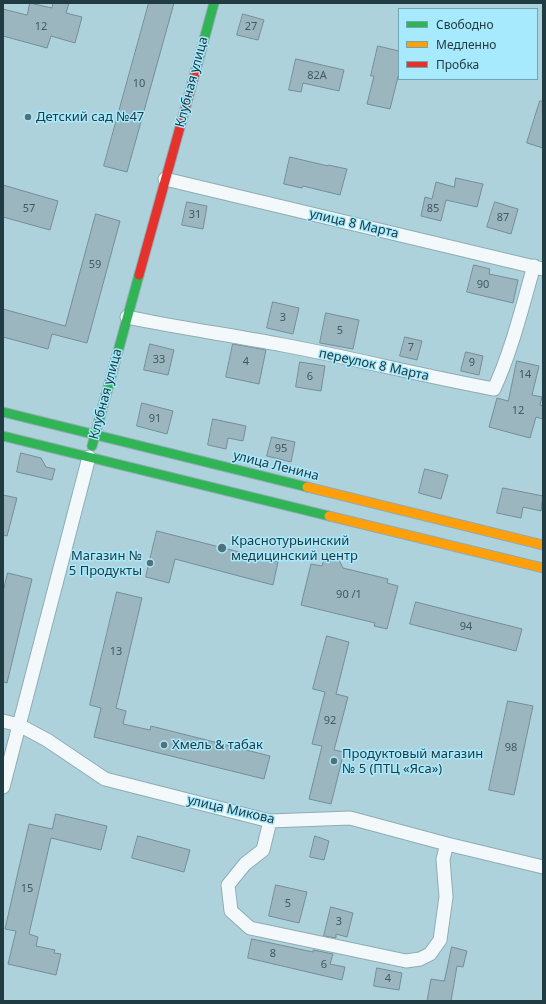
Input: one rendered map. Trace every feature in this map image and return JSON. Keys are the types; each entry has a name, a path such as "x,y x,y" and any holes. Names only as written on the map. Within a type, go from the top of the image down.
{"main road":[{"name":"Клубная улица","path":"89,457 214,3"},
{"name":"улица Ленина","path":"3,412 543,546"},
{"path":"3,436 543,568"}],"street":[{"name":"улица 8 Марта","path":"165,179 538,267"},
{"name":"переулок 8 Марта","path":"127,317 283,345 440,379 494,389 538,267"},
{"name":"Клубная улица","path":"3,787 89,457"},
{"name":"улица Микова","path":"3,721 19,725 47,740 105,779 270,821 350,818 447,844 543,867"},
{"path":"270,821 263,850 245,864 228,885 231,912 250,928 406,961 420,959 430,954 440,940 446,897 443,858 447,844"}],"building":[{"path":"30,3 52,8 53,3 69,3 66,13 82,17 75,43 51,36 47,48 3,36 3,9 27,15"},
{"path":"149,3 174,3 127,172 104,166"},
{"path":"243,14 264,20 258,40 237,35"},
{"path":"378,46 398,51 398,77 390,109 367,104 374,76 371,76"},
{"path":"296,59 344,70 339,91 303,83 301,92 289,90"},
{"path":"540,101 543,101 543,148 527,143"},
{"path":"290,157 347,169 340,195 303,186 302,188 284,184"},
{"path":"456,178 483,184 477,207 446,200 441,221 421,216 425,197 432,199 436,182 454,187"},
{"path":"3,185 58,201 50,230 3,217"},
{"path":"187,202 207,206 203,229 182,225"},
{"path":"495,202 518,209 511,234 487,227"},
{"path":"96,214 120,221 87,343 52,334 48,349 3,337 3,309 65,326"},
{"path":"474,265 490,269 489,274 518,280 513,303 467,292"},
{"path":"273,302 299,308 293,334 267,328"},
{"path":"326,313 359,320 353,349 320,343"},
{"path":"405,337 422,341 417,360 400,356"},
{"path":"150,344 174,350 168,375 144,370"},
{"path":"233,344 266,350 259,384 226,377"},
{"path":"466,352 483,356 479,375 461,371"},
{"path":"517,361 539,366 532,395 542,397 540,405 543,406 543,419 536,417 530,438 489,427 497,398 508,401"},
{"path":"300,362 325,366 321,391 296,387"},
{"path":"142,403 173,411 167,434 137,426"},
{"path":"213,419 246,426 243,441 228,438 226,449 208,445"},
{"path":"272,437 295,442 291,462 267,456"},
{"path":"21,453 41,458 46,467 55,469 52,480 17,472"},
{"path":"425,469 448,475 441,499 419,493"},
{"path":"503,488 543,496 541,511 523,507 521,518 497,513"},
{"path":"3,495 17,498 7,536 3,535"},
{"path":"157,531 278,562 273,585 175,559 169,583 146,577"},
{"path":"338,558 343,568 388,579 387,583 398,586 387,629 374,626 375,623 301,605 311,564 322,566 324,559 332,561"},
{"path":"8,573 32,579 7,683 3,682 3,592"},
{"path":"117,592 142,598 116,708 126,711 123,724 150,730 151,726 270,756 264,779 94,737 101,708 90,705"},
{"path":"416,602 522,629 516,651 410,624"},
{"path":"327,636 349,642 336,694 348,697 334,750 344,752 331,804 309,799 322,746 312,744 325,692 313,689"},
{"path":"508,701 533,706 514,795 489,790"},
{"path":"56,814 107,826 101,850 51,838 29,934 38,937 36,946 55,950 54,953 61,954 56,975 8,964 16,931 5,929 29,824 52,829"},
{"path":"138,836 190,850 184,872 132,858"},
{"path":"315,836 329,841 324,860 310,857"},
{"path":"276,885 307,892 299,923 269,916"},
{"path":"331,907 353,913 347,937 336,934 336,938 324,936"},
{"path":"252,939 313,952 313,950 333,954 330,964 345,967 342,980 248,958"},
{"path":"452,947 467,951 463,967 457,966 451,1001 427,1001 431,979 444,981"},
{"path":"377,968 402,973 399,990 374,986"}],"traffic: fast":[{"path":"195,73 214,3"},
{"path":"92,446 139,275"},
{"path":"3,412 307,487"},
{"path":"3,436 329,516"}],"traffic: slow":[{"path":"307,487 543,545"},
{"path":"329,516 543,568"}],"traffic: jam":[{"path":"139,275 195,73"}],"place":[{"name":"Детский сад №47","path":"28,117"},
{"name":"Краснотурьинский медицинский центр","path":"222,548"},
{"name":"Магазин № 5 Продукты","path":"150,563"},
{"name":"Хмель & табак","path":"164,745"},
{"name":"Продуктовый магазин № 5 (ПТЦ «Яса»)","path":"334,761"}]}
